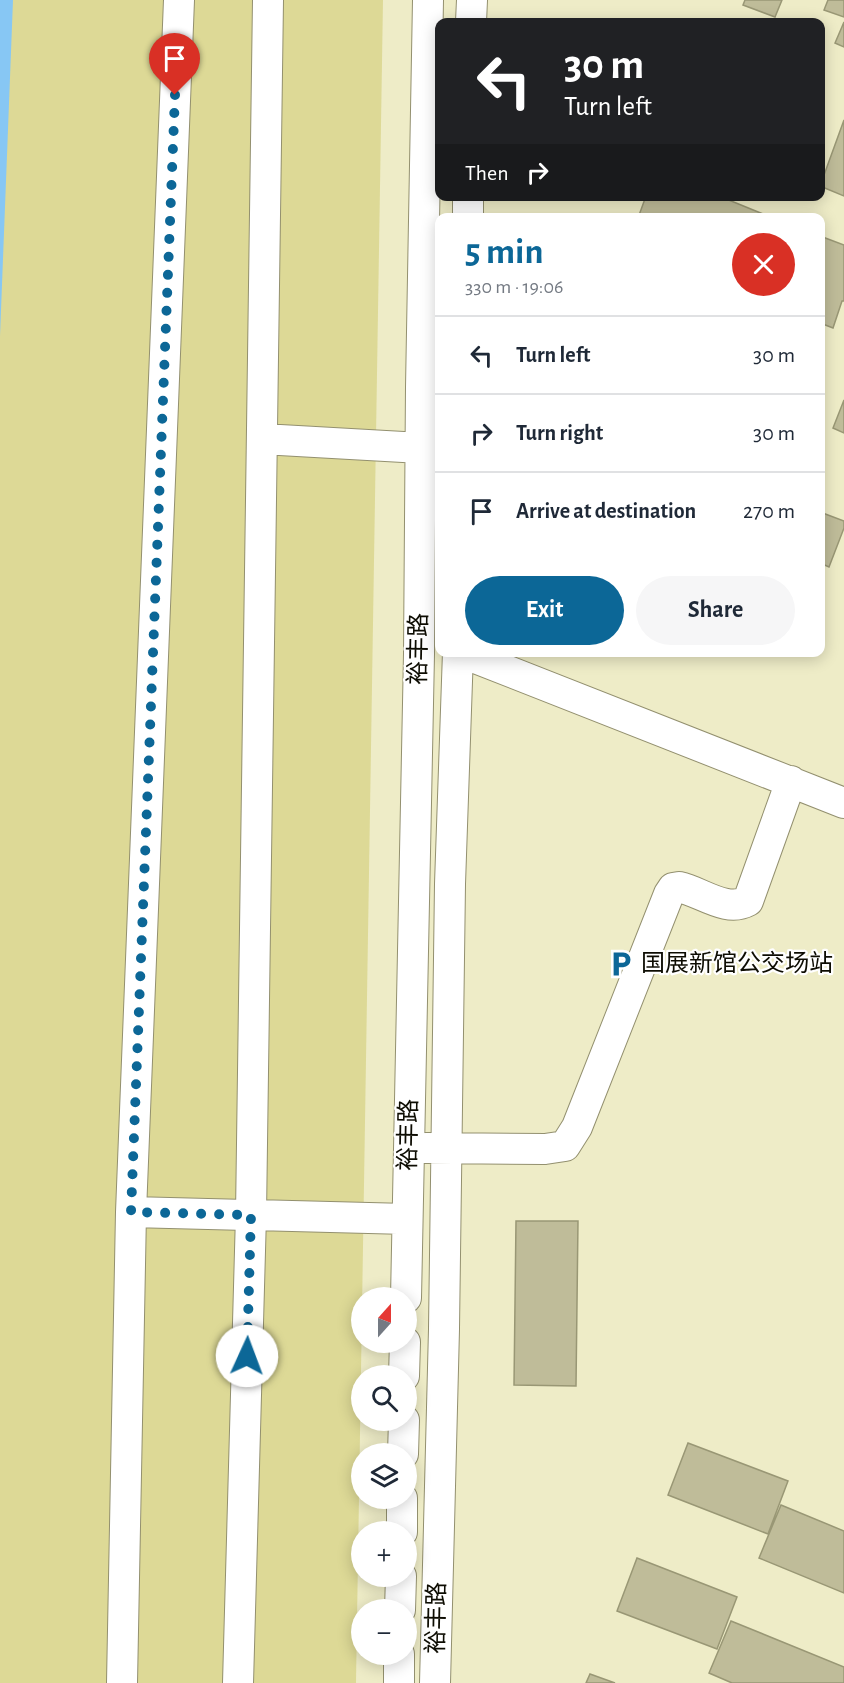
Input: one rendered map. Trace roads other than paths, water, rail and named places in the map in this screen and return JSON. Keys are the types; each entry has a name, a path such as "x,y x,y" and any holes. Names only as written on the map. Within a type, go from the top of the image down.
{"street":[{"path":"122,1683 131,1212 179,0"},
{"path":"238,1683 251,1215 268,0"},
{"name":"裕丰路","path":"406,1287 409,1147 431,653 421,448 428,0"},
{"path":"471,18 472,0"},
{"path":"262,439 421,448"},
{"name":"裕丰路","path":"435,1683 444,1329 450,884 459,657"},
{"path":"472,657 844,803"},
{"path":"409,1147 544,1149 565,1146 577,1127 669,894 673,888 679,887 726,904 739,906 748,901 791,781"},
{"path":"131,1212 407,1219"},
{"name":"裕丰路","path":"399,1665 399,1683"}],"water":[{"path":"0,0 13,0 0,336"}],"place":[{"name":"国展新馆公交场站","path":"621,964"}]}
